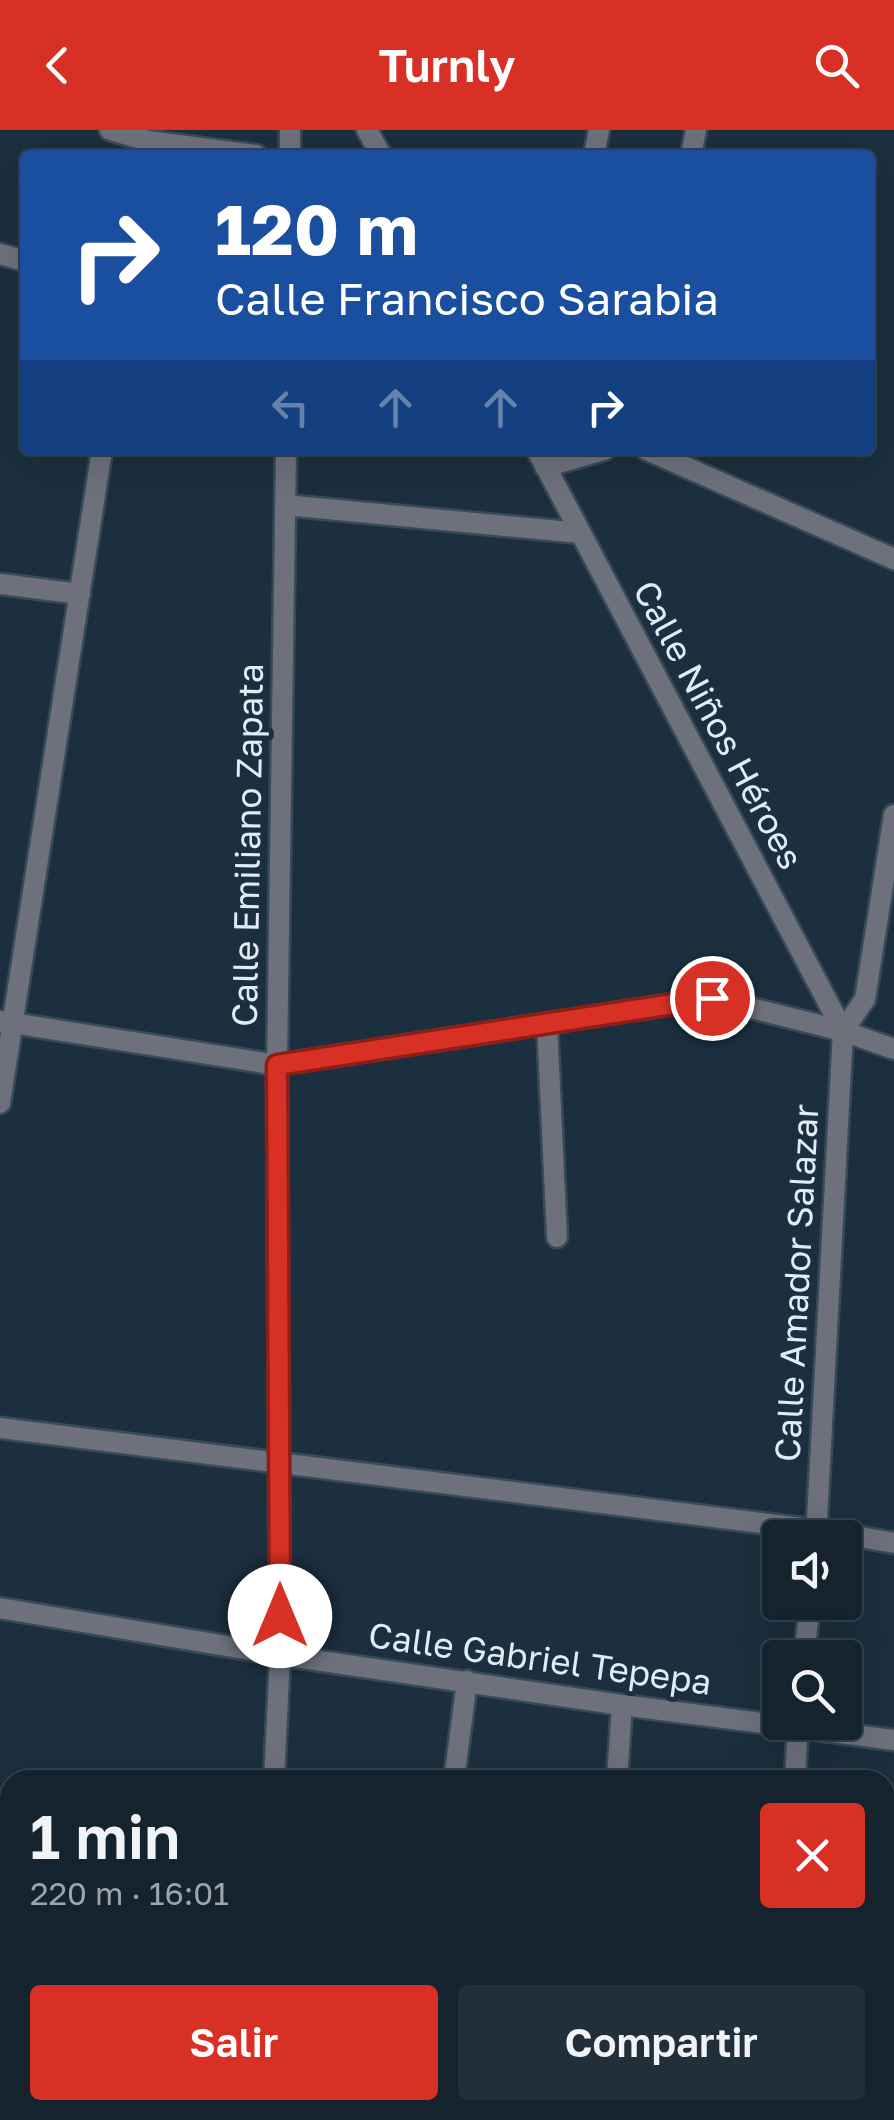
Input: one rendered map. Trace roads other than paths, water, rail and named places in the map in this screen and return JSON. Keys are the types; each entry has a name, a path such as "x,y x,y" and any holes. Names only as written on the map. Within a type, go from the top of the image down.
{"street":[{"path":"110,130 148,142 214,150"},
{"path":"0,1103 7,1022 101,455"},
{"name":"Calle Emiliano Zapata","path":"274,1770 280,1655 277,1065 286,455"},
{"path":"658,455 894,559"},
{"name":"Calle Niños Héroes","path":"541,458 843,1031"},
{"path":"285,506 580,534"},
{"path":"0,584 80,594"},
{"path":"843,1031 865,999 894,815"},
{"path":"7,1022 277,1065 712,998 843,1031 894,1050"},
{"path":"548,1024 557,1237"},
{"name":"Calle Amador Salazar","path":"818,1520 843,1031"},
{"path":"0,1428 762,1527"},
{"path":"862,1539 894,1543"},
{"name":"Calle Gabriel Tepepa","path":"0,1608 280,1655 622,1705 762,1721"},
{"path":"455,1770 467,1681"},
{"path":"618,1770 622,1705"},
{"name":"Calle Gabriel Tepepa","path":"862,1735 894,1740"},
{"path":"796,1770 797,1740"}]}
